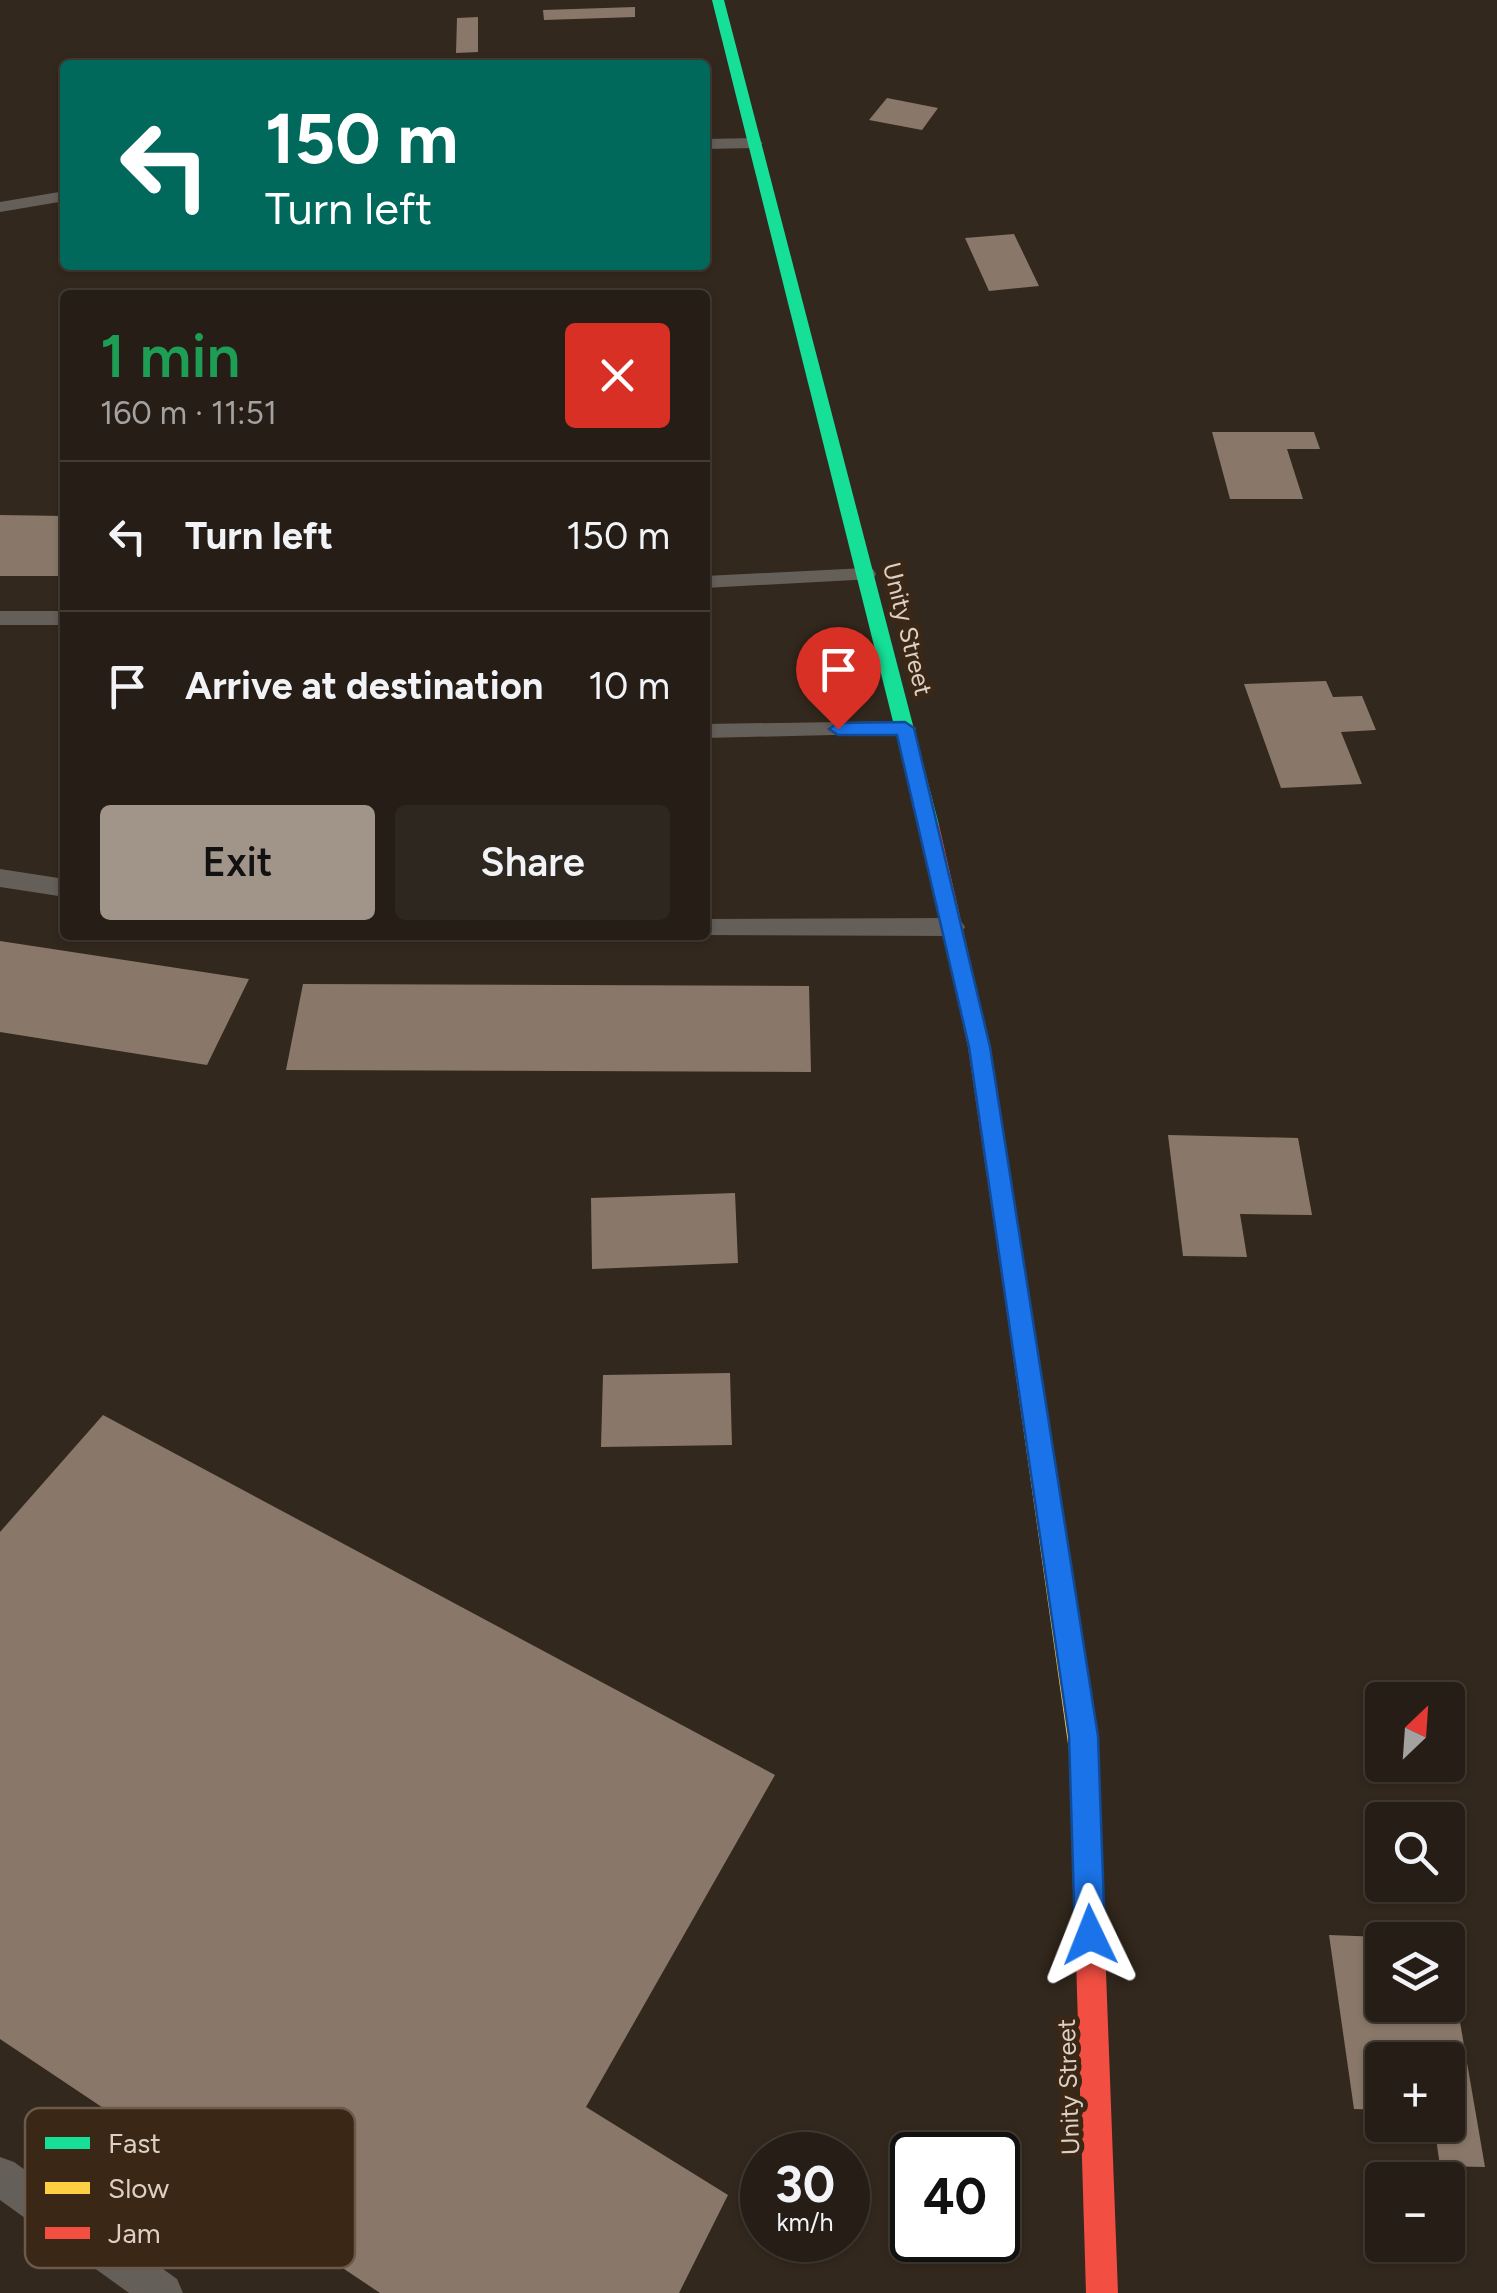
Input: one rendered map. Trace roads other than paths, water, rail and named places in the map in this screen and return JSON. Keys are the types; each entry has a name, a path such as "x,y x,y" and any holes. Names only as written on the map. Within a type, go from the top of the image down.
{"street":[{"name":"Unity Street","path":"718,0 905,728 980,1047 1084,1736 1102,2293"}],"lane":[{"path":"710,144 755,142"},
{"path":"0,206 60,197"},
{"path":"710,582 865,574"},
{"path":"0,618 60,618"},
{"path":"710,731 905,728"},
{"path":"0,878 60,887"},
{"path":"710,928 952,927"},
{"path":"0,2176 25,2194"},
{"path":"128,2268 163,2293"}]}
